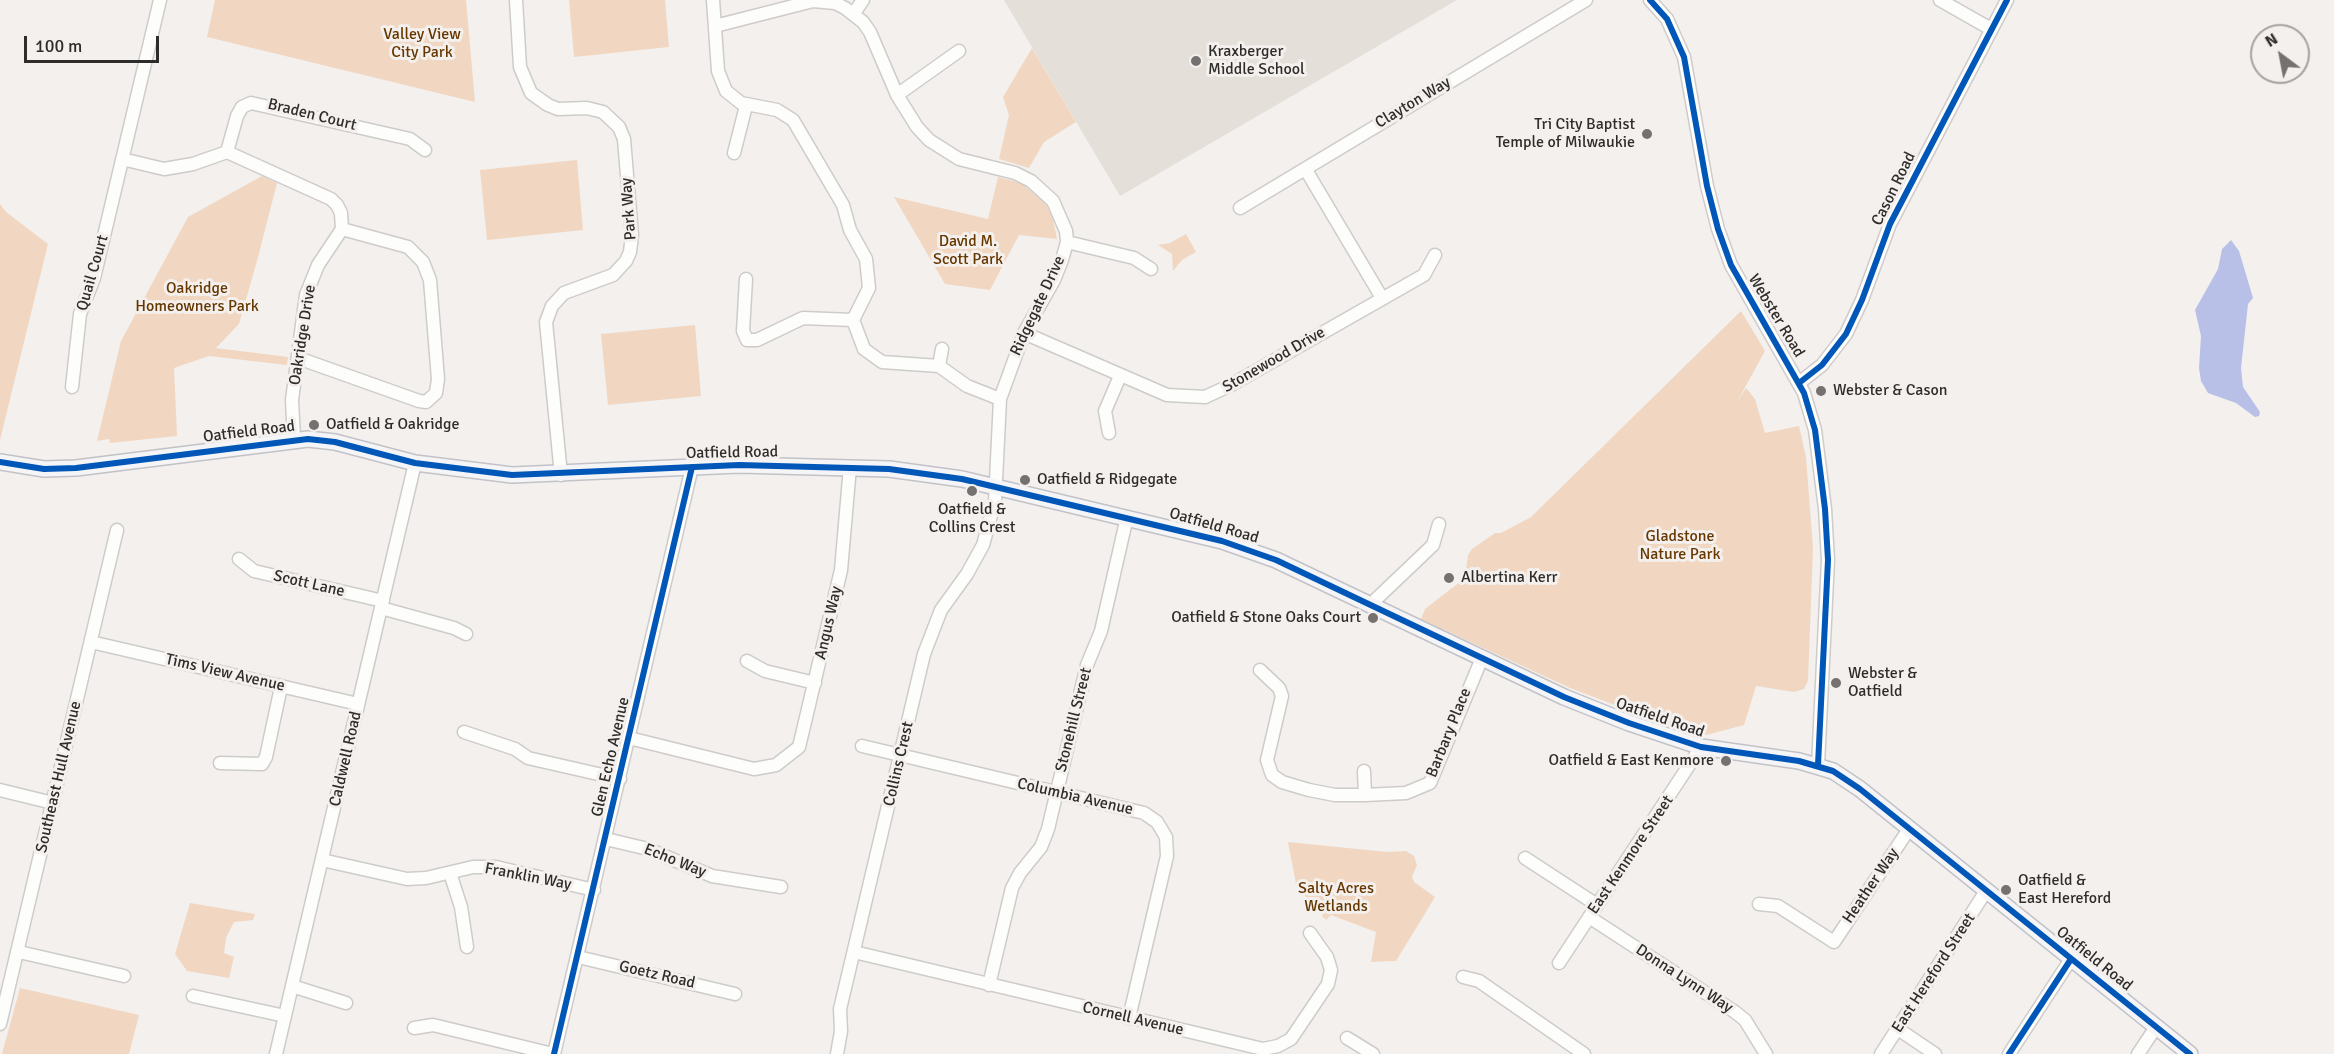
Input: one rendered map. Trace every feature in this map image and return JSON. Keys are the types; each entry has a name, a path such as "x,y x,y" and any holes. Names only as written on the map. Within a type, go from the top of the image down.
{"main road":[{"name":"Oatfield Road","path":"0,462 62,469 294,439 335,442 415,463 512,475 561,475 692,467 850,467 932,473 1127,517 1262,554 1564,697 1660,734 1701,747 1818,765 1845,778 2190,1054"}],"street":[{"path":"160,0 122,159 164,169 193,164 227,152 331,199 341,213 342,230 408,247 423,261 430,280 438,379 436,393 426,402 298,358"},
{"name":"Park Way","path":"516,0 520,67 531,93 539,100 558,109 587,108 603,112 619,127 624,138 632,235 630,252 613,276 564,293 552,306 546,322 561,475"},
{"path":"713,0 721,82 733,98 746,106 777,110 793,120 843,205 850,230 869,266 869,288 853,320 864,349 873,358 893,364 939,366 967,386 1000,399"},
{"path":"716,26 813,2 835,3 854,13 863,0"},
{"name":"Clayton Way","path":"1240,208 1586,0"},
{"name":"Webster Road","path":"1650,0 1674,33 1684,57 1707,186 1718,229 1731,265 1799,383 1808,402 1815,430 1825,509 1827,560 1818,765"},
{"path":"1940,0 1991,29"},
{"name":"Cason Road","path":"1799,383 1822,365 1846,334 1862,300 1890,224 2007,0"},
{"name":"Ridgegate Drive","path":"854,13 870,32 897,95 917,127 944,150 974,165 1015,173 1042,189 1061,215 1067,242 1054,280 1024,333 1000,399 995,486"},
{"path":"897,95 959,51"},
{"name":"Braden Court","path":"227,152 237,116 242,107 251,103 410,139 425,150"},
{"path":"734,153 746,106"},
{"name":"Quail Court","path":"72,387 80,314 94,278 122,159"},
{"path":"1306,170 1382,298"},
{"name":"Oakridge Drive","path":"294,439 292,400 309,284 318,265 342,230"},
{"path":"1067,242 1134,258 1151,269"},
{"name":"Stonewood Drive","path":"1024,333 1167,395 1184,398 1205,397 1231,385 1424,275 1435,255"},
{"path":"746,279 742,332 747,340 757,340 803,318 853,320"},
{"path":"939,366 942,349"},
{"path":"1109,433 1105,411 1120,376"},
{"name":"Caldwell Road","path":"276,1054 415,463"},
{"name":"Glen Echo Avenue","path":"554,1054 692,467"},
{"name":"Angus Way","path":"629,738 754,769 776,765 799,747 841,570 850,467"},
{"name":"Collins Crest","path":"837,1054 841,1031 840,1009 929,638 941,610 976,560 990,520 995,486"},
{"name":"Stonehill Street","path":"989,985 1012,888 1044,840 1087,665 1101,631 1127,517"},
{"path":"1371,604 1433,544 1439,524"},
{"name":"Southeast Hull Avenue","path":"0,1024 19,952 117,530"},
{"name":"Scott Lane","path":"239,559 254,571 382,605 466,634"},
{"name":"Tims View Avenue","path":"91,642 358,704"},
{"name":"Barbary Place","path":"1260,670 1279,688 1282,696 1268,760 1272,775 1282,782 1335,795 1406,793 1430,783 1482,658"},
{"path":"747,661 765,671 815,683"},
{"path":"220,762 262,764 266,757 281,687"},
{"path":"464,732 518,750 528,758 620,779"},
{"name":"Columbia Avenue","path":"862,746 1144,813 1157,822 1166,837 1167,856 1129,1018"},
{"name":"East Kenmore Street","path":"1559,963 1701,747"},
{"path":"1364,771 1365,795"},
{"path":"0,790 53,803"},
{"name":"Heather Way","path":"1759,904 1778,906 1834,942 1909,829"},
{"name":"Echo Way","path":"606,839 648,849 712,876 781,887"},
{"path":"1525,858 1597,905"},
{"name":"Franklin Way","path":"322,860 407,879 473,867 496,867 594,890"},
{"path":"450,873 461,907 467,947"},
{"name":"East Hereford Street","path":"1881,1054 1986,891"},
{"name":"Donna Lynn Way","path":"1589,917 1735,1012 1744,1020 1766,1054"},
{"name":"Cornell Avenue","path":"854,952 1263,1049 1278,1046 1291,1039 1328,984 1331,970 1328,957 1310,933"},
{"path":"19,952 124,976"},
{"name":"Goetz Road","path":"578,957 735,994"},
{"path":"2009,1054 2071,959"},
{"path":"1462,977 1479,981 1584,1054"},
{"path":"292,986 346,1003"},
{"path":"193,996 285,1016"},
{"path":"414,1028 433,1025 554,1054"},
{"path":"2139,1054 2156,1027"},
{"path":"1898,1029 1935,1054"},
{"path":"1347,1038 1373,1054"}],"shaded area":[{"name":"Kraxberger Middle School","path":"1004,0 1457,0 1120,196"}],"green space":[{"name":"Valley View City Park","path":"215,0 466,0 475,102 207,37"},
{"path":"569,0 665,0 669,47 574,57"},
{"path":"1032,48 1076,122 1044,142 1029,168 999,159 1009,115 1003,97"},
{"path":"577,160 583,230 487,240 480,170"},
{"name":"Oakridge Homeowners Park","path":"262,176 277,183 257,261 239,324 216,348 288,357 287,365 209,356 174,368 177,436 110,443 109,439 97,441 121,341 188,217"},
{"name":"David M. Scott Park","path":"998,177 1021,183 1044,202 1052,214 1057,239 1019,235 990,290 945,284 894,197 988,219"},
{"path":"0,204 6,212 48,244 0,440"},
{"path":"1186,234 1196,252 1182,260 1173,271 1172,254 1158,245 1170,243"},
{"name":"Gladstone Nature Park","path":"1741,311 1765,351 1737,402 1746,388 1755,399 1765,433 1799,426 1806,457 1813,548 1808,681 1804,689 1794,692 1756,686 1744,725 1706,735 1692,731 1691,734 1570,688 1421,619 1425,609 1465,578 1468,555 1472,549 1495,533 1501,533 1531,517"},
{"path":"695,325 701,396 608,405 601,334"},
{"name":"Salty Acres Wetlands","path":"1288,842 1387,852 1406,851 1414,856 1417,865 1412,877 1414,882 1435,897 1396,961 1371,962 1376,932 1331,915 1326,920 1322,916 1324,913 1302,893 1296,884"},
{"path":"190,903 255,914 253,920 234,922 226,938 224,953 234,957 229,978 187,971 175,954"},
{"path":"20,988 139,1015 129,1054 2,1054"}],"water":[{"path":"2231,240 2239,251 2253,298 2248,304 2241,368 2243,387 2260,412 2259,416 2255,417 2236,403 2208,393 2201,381 2199,368 2201,336 2195,310 2218,269 2222,249"}],"cycle path":[{"path":"1650,0 1667,19 1684,57 1707,186 1718,229 1731,265 1804,393 1815,430 1825,509 1828,560 1818,765"},
{"path":"1799,383 1822,365 1846,334 1862,300 1890,224 2007,0"},
{"path":"0,462 44,469 76,468 308,439 335,442 415,463 512,475 739,465 889,469 962,479 1222,541 1276,560 1564,697 1629,723 1701,747 1799,761 1833,771 1860,789 2190,1054"},
{"path":"554,1054 692,467"},
{"path":"2009,1054 2071,959"}],"place":[{"name":"Kraxberger Middle School","path":"1196,61"},
{"name":"Tri City Baptist Temple of Milwaukie","path":"1647,134"},
{"name":"Webster & Cason","path":"1821,391"},
{"name":"Oatfield & Oakridge","path":"314,425"},
{"name":"Oatfield & Ridgegate","path":"1025,480"},
{"name":"Oatfield & Collins Crest","path":"972,491"},
{"name":"Albertina Kerr","path":"1449,578"},
{"name":"Oatfield & Stone Oaks Court","path":"1373,618"},
{"name":"Webster & Oatfield","path":"1836,683"},
{"name":"Oatfield & East Kenmore","path":"1726,761"},
{"name":"Oatfield & East Hereford","path":"2006,890"}]}
